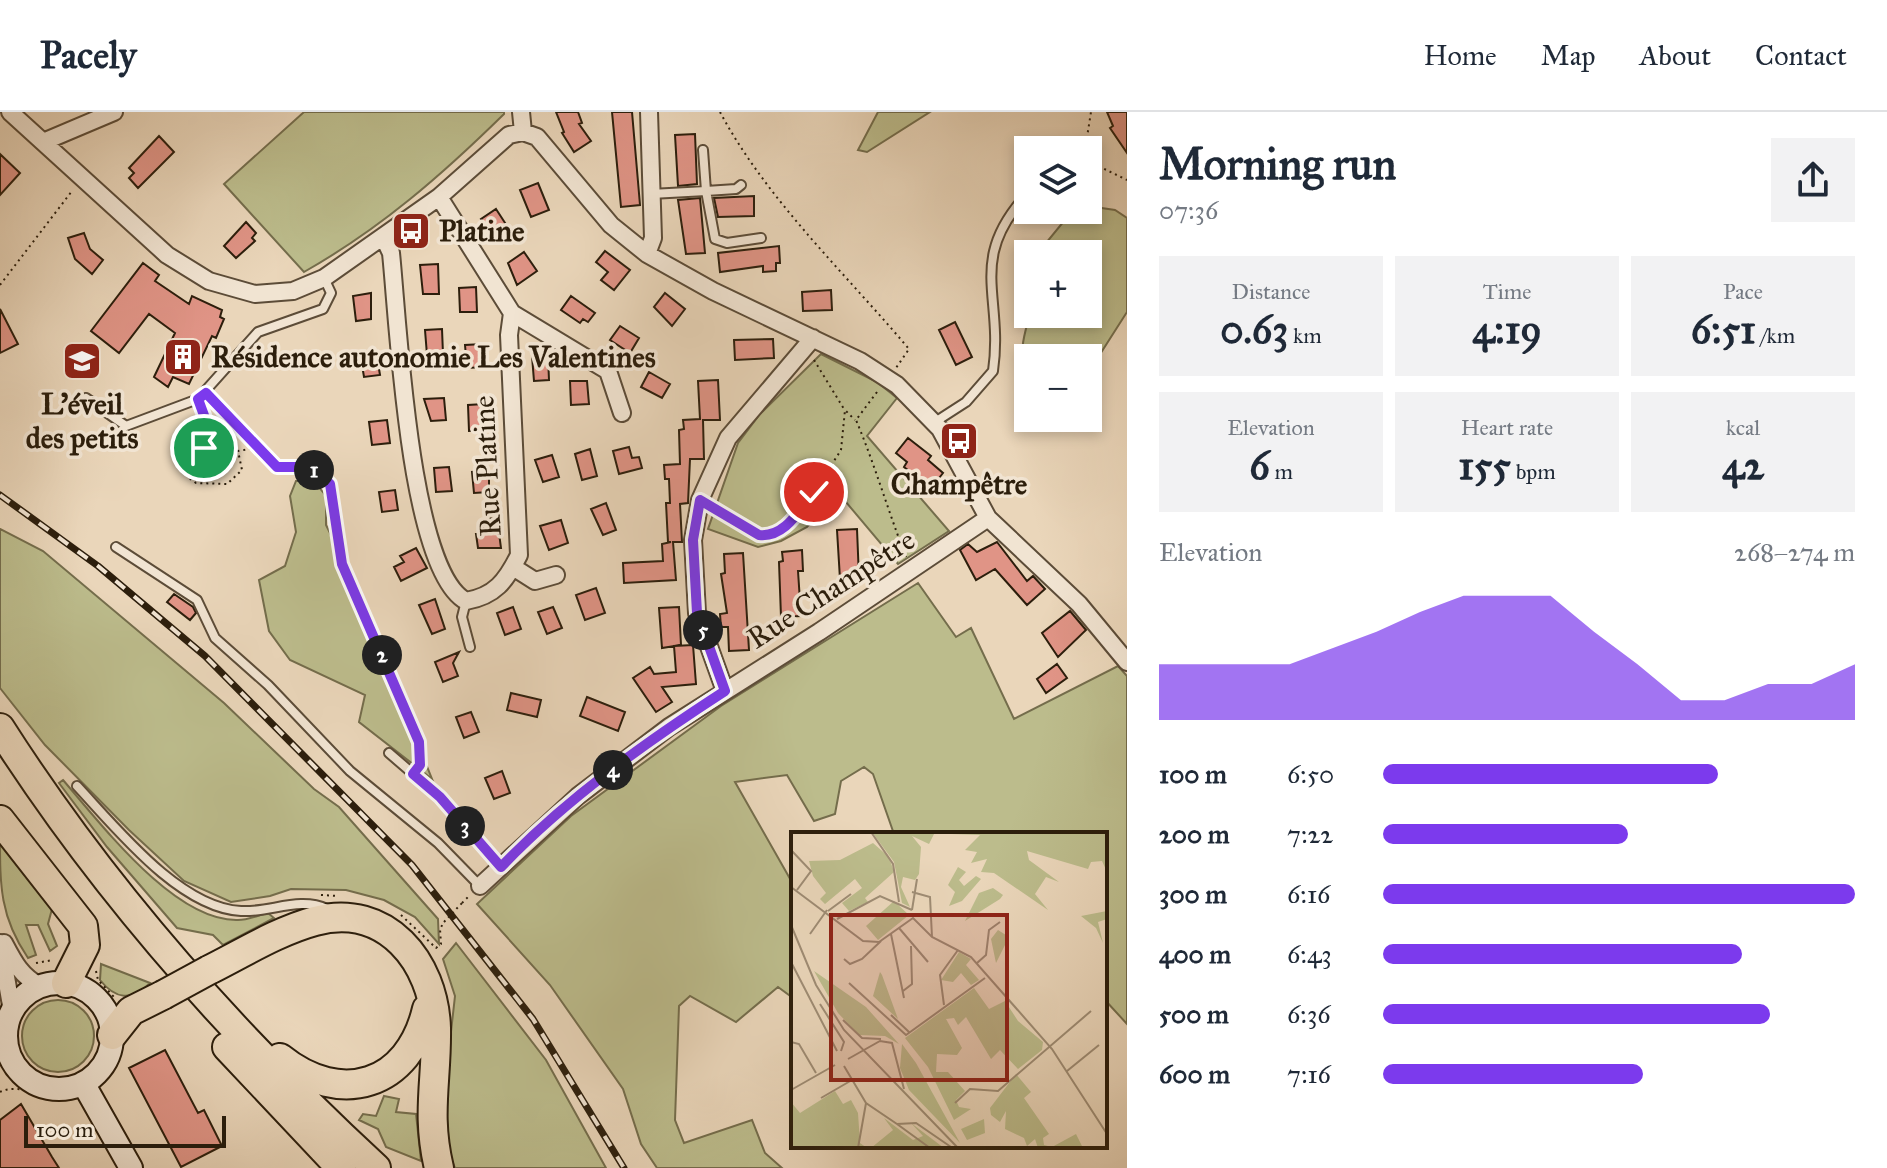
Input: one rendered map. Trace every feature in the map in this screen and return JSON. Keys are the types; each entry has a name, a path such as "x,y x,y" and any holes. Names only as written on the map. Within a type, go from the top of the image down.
{"highway":[{"path":"0,728 86,850 206,999 376,1168"},
{"path":"0,762 148,957 242,1065 341,1168"},
{"path":"0,820 83,926 85,945 53,985"},
{"path":"112,1035 131,1011 288,931 342,917 368,921 396,935 412,951 425,972 436,1028 430,1115 439,1168"},
{"path":"206,999 299,1072 310,1079 340,1086 375,1080 399,1064 423,1026 430,992"},
{"path":"103,1007 131,1011"}],"main road":[{"path":"26,1078 3,1044 12,1011 24,996 53,985 87,991 103,1007 112,1035 104,1063 79,1091"},
{"path":"0,1084 26,1078 60,1089 79,1091 131,1168"}],"street":[{"path":"10,112 167,255 209,281 255,294 278,293 324,278 439,197 509,135 523,132 537,137 611,225 647,254 811,342 888,378 935,422 988,518 1079,604 1127,662"},
{"path":"43,142 114,112"},
{"path":"521,112 523,132"},
{"path":"647,254 653,238 649,112"},
{"path":"439,197 512,313 608,371 622,413"},
{"name":"Rue Platine","path":"384,238 391,253 414,487 427,532 445,574 458,597 466,601 484,598 506,582 519,555 509,335 512,313"},
{"path":"725,691 697,613 693,540 700,500 728,438 811,342"},
{"name":"Rue Champêtre","path":"480,886 578,796 669,727 988,518"},
{"name":"Rue Platine","path":"513,567 535,581 556,575"},
{"path":"0,936 16,966 53,985"},
{"path":"0,943 12,1011"}],"lane":[{"path":"703,150 706,191 715,239 727,243 761,238"},
{"path":"650,194 736,189 741,185"},
{"path":"935,422 966,402 993,371 991,256 1014,209"},
{"path":"86,398 126,426 202,396 258,332 323,309 331,293 324,278"},
{"path":"116,547 197,600 215,638 268,685 350,771 438,843 480,886"},
{"path":"466,601 462,617 470,647"},
{"path":"389,753 440,797 501,867"},
{"path":"77,786 173,882 200,901 226,911 248,912 286,905 319,906 342,917"}],"path":[{"path":"720,112 732,135 800,224 909,349 856,420"},
{"path":"1087,136 1091,112"},
{"path":"1102,168 1127,180"},
{"path":"0,285 82,178"},
{"path":"811,342 845,410 856,420 875,464 884,503 911,570"},
{"path":"202,396 209,429 204,448 191,464 189,478 210,484 227,484 242,470 238,451 258,447"},
{"path":"202,396 277,467 309,467 330,484 342,564 419,742 420,765 413,774"},
{"path":"700,500 759,535 779,532 814,492 841,450 845,410"},
{"path":"444,922 462,903"},
{"path":"0,1092 15,1087 36,1095 79,1091"}],"green space":[{"path":"304,112 504,114 409,200 359,238 304,272 224,184"},
{"path":"878,112 930,112 867,152 858,150"},
{"path":"1102,208 1115,210 1127,218 1127,312 1102,351 1102,344 1023,344 1026,328 1102,328 1102,240 1048,240 1062,224 1102,224"},
{"path":"821,354 877,382 897,398 867,436 949,531 898,564 830,483 822,510 807,527 781,541 758,547 708,529 738,443 760,414"},
{"path":"296,481 314,481 326,496 326,525 348,569 432,779 359,722 365,695 290,660 269,631 259,580 285,566 296,532 290,496"},
{"path":"0,529 43,551 224,703 314,789 339,807 438,919 439,944 415,917 384,900 346,890 291,889 231,902 184,881 129,830 45,745 0,688"},
{"path":"918,583 956,637 971,628 1014,719 1118,666 1127,676 1127,1024 1107,1002 1107,832 893,832 873,774 864,767 841,781 835,814 814,821 787,775 735,782 791,880 791,997 778,987 736,1022 690,996 679,1006 675,1120 684,1143 752,1120 765,1153 782,1168 657,1168 641,1144 623,1089 550,985 477,904 571,816 721,706"},
{"path":"63,780 142,868 190,905 214,916 238,920 268,913 274,918 223,945 213,935 177,928 107,847 59,783"},
{"path":"0,837 52,909 48,924 57,946 50,951 38,925 26,925 36,955 28,958 12,929 1,886"},
{"path":"456,943 546,1060 606,1168 455,1168 446,1147 444,1094 455,996 443,959"},
{"path":"101,964 150,983 137,993 118,994 100,980"},
{"path":"58,1000 78,1006 88,1016 94,1036 88,1056 78,1066 58,1072 38,1066 28,1056 22,1036 28,1016 38,1006"},
{"path":"384,1096 399,1099 396,1112 416,1114 421,1161 386,1147 378,1129 359,1120 363,1114 376,1116"}],"building":[{"path":"556,112 578,112 582,123 579,124 591,141 574,152 562,133"},
{"path":"612,112 632,112 640,205 621,207"},
{"path":"1107,112 1127,112 1127,153 1110,128 1113,126"},
{"path":"695,134 697,184 678,186 675,135"},
{"path":"159,136 174,152 138,188 129,178 134,173 129,168"},
{"path":"0,154 20,173 0,195"},
{"path":"538,183 549,210 531,217 520,190"},
{"path":"754,196 754,216 718,217 714,198"},
{"path":"700,198 705,253 686,254 678,200"},
{"path":"496,209 509,229 494,238 481,219"},
{"path":"246,222 256,233 252,238 255,241 236,258 224,246"},
{"path":"84,233 90,249 103,260 92,274 75,259 68,238"},
{"path":"779,246 780,263 776,263 776,271 763,272 763,266 720,272 718,253"},
{"path":"605,251 630,270 614,290 601,280 608,272 596,262"},
{"path":"524,252 537,271 517,285 508,263"},
{"path":"143,263 159,275 155,281 189,304 192,296 222,310 220,317 224,319 216,338 212,336 189,384 173,377 168,387 154,377 175,333 149,314 119,353 91,331"},
{"path":"438,264 439,294 423,294 420,265"},
{"path":"476,287 477,312 460,312 459,288"},
{"path":"831,290 832,310 803,311 802,292"},
{"path":"371,293 371,319 356,321 353,296"},
{"path":"665,293 685,309 672,326 654,307"},
{"path":"571,296 595,313 588,322 583,319 580,323 561,310"},
{"path":"0,309 18,344 0,353"},
{"path":"955,322 972,357 956,365 939,330"},
{"path":"620,326 639,338 630,353 610,340"},
{"path":"442,329 443,354 427,355 425,330"},
{"path":"773,339 774,358 735,360 734,340"},
{"path":"483,344 484,367 467,368 465,345"},
{"path":"376,351 380,375 364,377 360,353"},
{"path":"532,356 548,356 549,380 534,381"},
{"path":"649,372 670,384 662,398 641,387"},
{"path":"718,380 720,420 703,420 704,459 690,459 688,503 680,504 682,542 673,542 676,580 624,583 623,563 663,561 662,544 671,542 668,542 666,503 670,503 669,479 665,479 664,465 680,464 679,430 684,429 683,420 700,419 698,381"},
{"path":"570,381 587,381 589,404 571,405"},
{"path":"444,398 446,420 431,421 424,399"},
{"path":"484,404 486,430 469,431 468,405"},
{"path":"387,420 390,443 372,445 369,422"},
{"path":"908,438 931,456 928,460 943,473 931,488 904,467 907,462 896,453"},
{"path":"629,447 632,458 639,457 642,468 619,474 613,451"},
{"path":"590,449 597,476 582,480 575,454"},
{"path":"552,455 559,477 543,482 535,460"},
{"path":"449,467 452,491 436,492 434,468"},
{"path":"489,470 489,492 474,493 472,472"},
{"path":"395,490 398,510 382,512 379,492"},
{"path":"606,503 616,530 603,535 591,509"},
{"path":"497,518 501,548 478,548 476,534 481,534 480,527 486,526 485,519"},
{"path":"561,520 568,543 549,550 540,526"},
{"path":"857,529 859,578 840,579 837,530"},
{"path":"997,542 1027,581 1033,576 1045,589 1027,605 995,569 976,580 960,550 968,544 977,552"},
{"path":"416,548 427,568 401,581 394,567 404,562 400,556"},
{"path":"802,550 803,571 798,571 801,616 781,617 779,562 783,561 782,552"},
{"path":"743,553 749,650 729,651 728,627 721,627 720,614 727,613 721,574 725,573 724,554"},
{"path":"596,588 605,613 585,620 576,595"},
{"path":"174,594 193,607 196,613 190,620 167,602"},
{"path":"435,599 445,629 432,634 419,605"},
{"path":"513,607 521,629 505,635 497,613"},
{"path":"553,607 562,628 547,634 538,612"},
{"path":"679,607 681,645 662,648 659,608"},
{"path":"1070,611 1086,630 1058,657 1042,633"},
{"path":"693,645 696,684 662,687 672,702 656,712 633,678 650,667 654,674 676,672 674,646"},
{"path":"459,652 453,663 458,676 443,682 435,662"},
{"path":"1057,664 1067,678 1046,693 1037,679"},
{"path":"511,693 541,700 537,717 507,710"},
{"path":"587,697 625,712 618,731 580,716"},
{"path":"471,712 479,732 464,738 456,717"},
{"path":"502,771 510,793 494,799 485,778"},
{"path":"165,1050 198,1113 204,1110 222,1146 181,1167 129,1068"},
{"path":"21,1104 59,1168 0,1168 0,1120"}],"railway":[{"path":"0,495 98,566 205,656 412,865 533,1019 624,1168"}],"place":[{"name":"Platine","path":"411,231"},
{"name":"Résidence autonomie Les Valentines","path":"183,357"},
{"name":"L'éveil des petits","path":"82,361"},
{"name":"Champêtre","path":"959,441"}],"route":[{"path":"204,448 210,436 198,399 206,393 277,467 309,467 321,473 330,484 342,564 419,742 420,765 413,774 440,797 501,867 578,796 669,727 725,691 697,613 693,540 700,500 730,515 759,535 766,536 786,527 814,492"}]}
